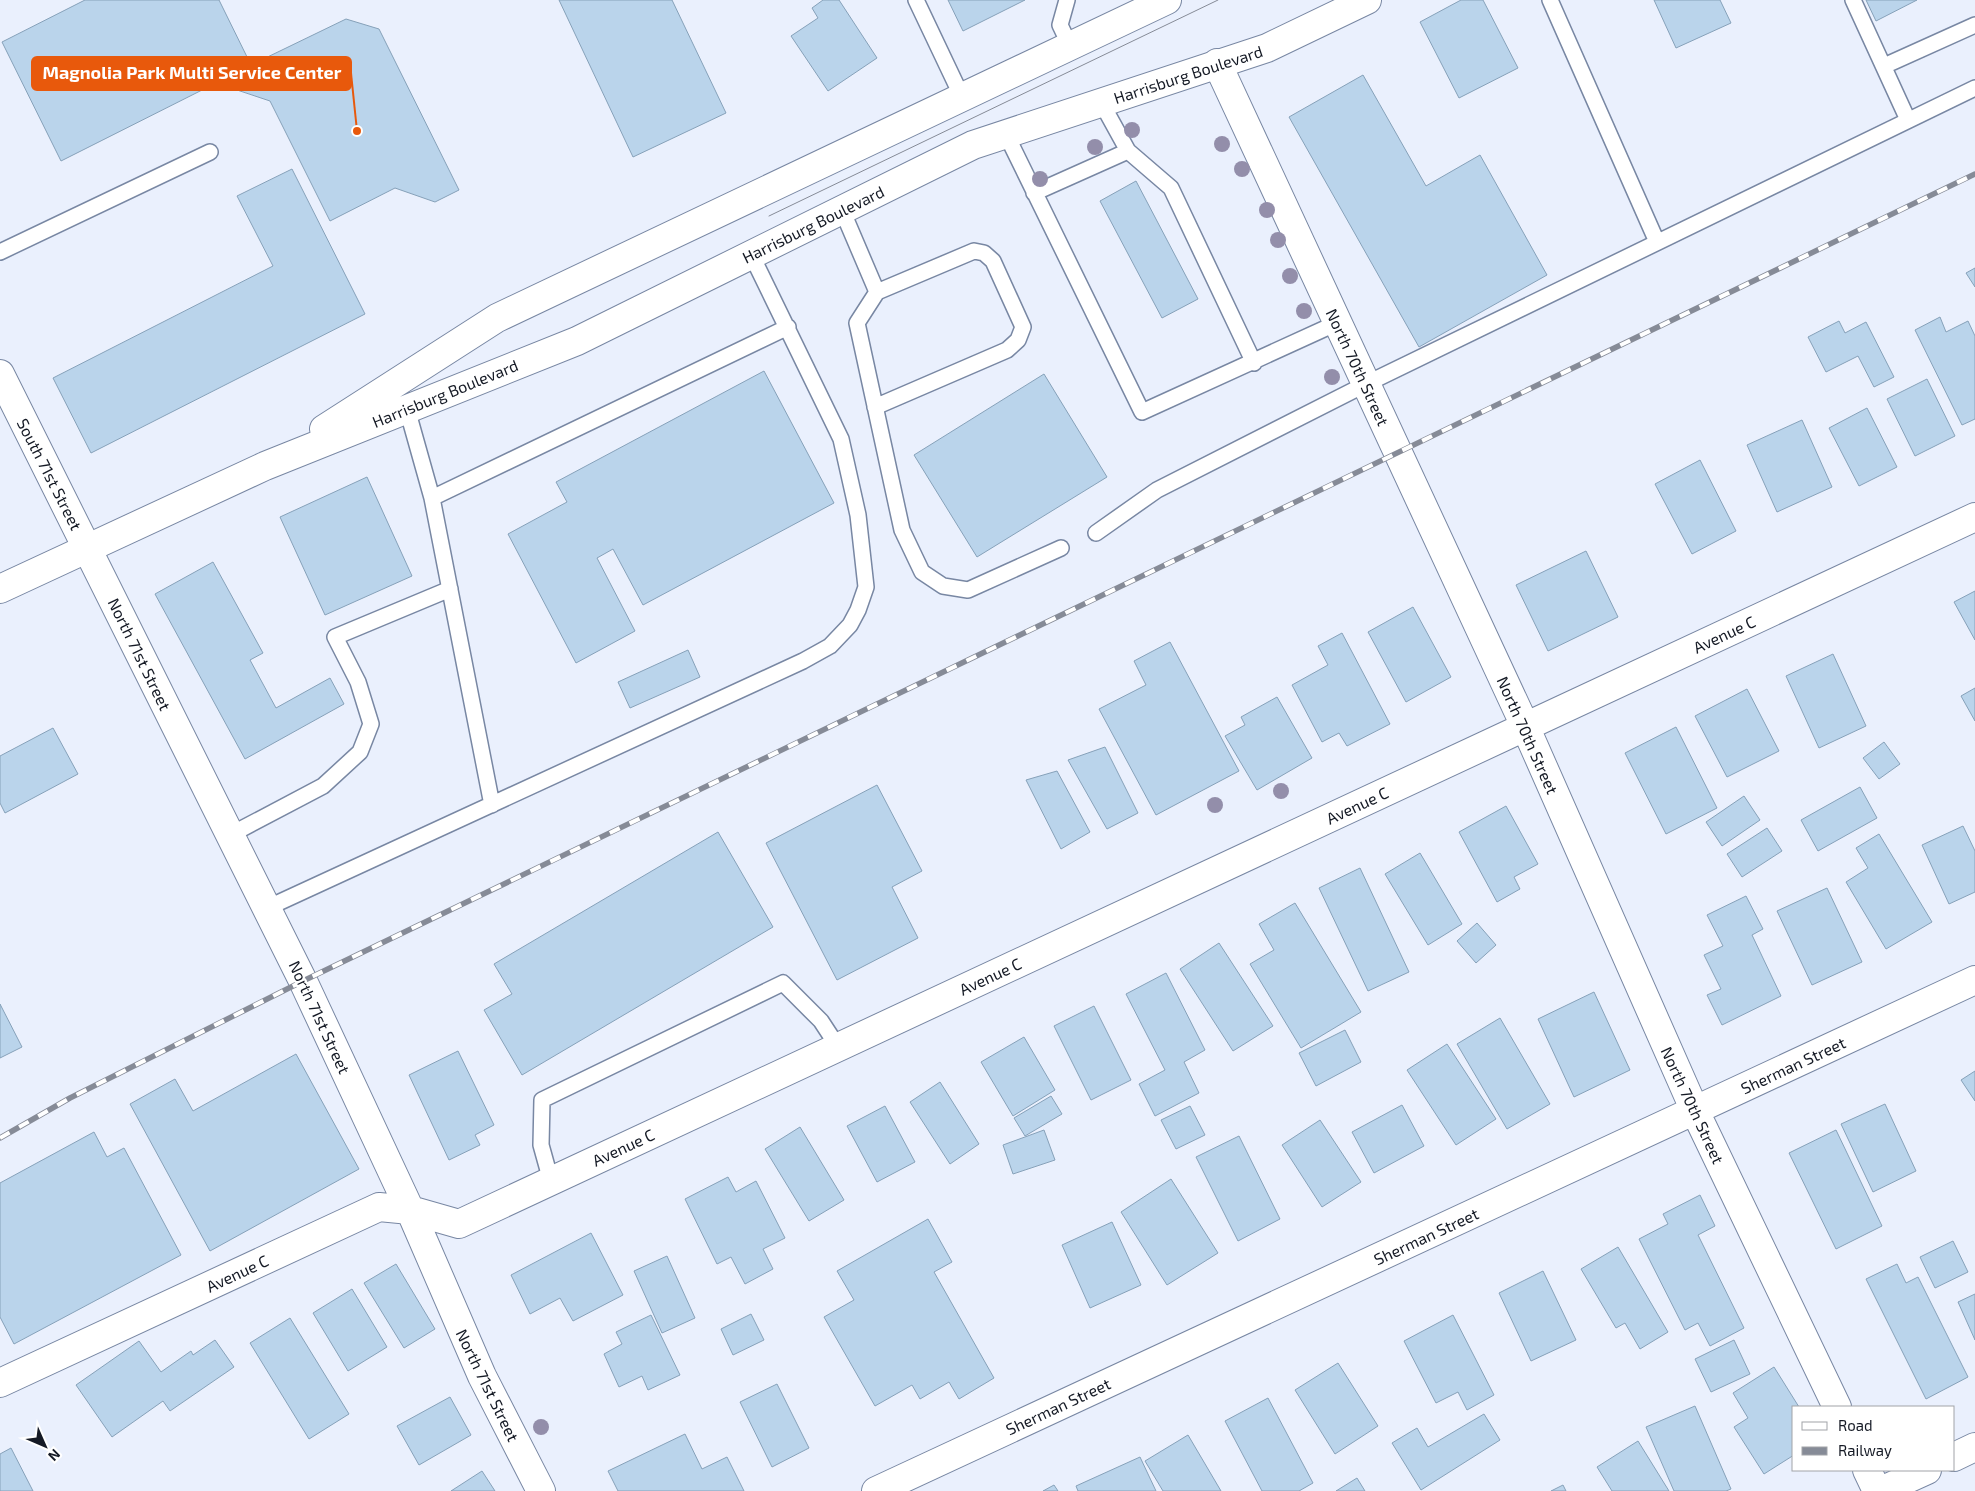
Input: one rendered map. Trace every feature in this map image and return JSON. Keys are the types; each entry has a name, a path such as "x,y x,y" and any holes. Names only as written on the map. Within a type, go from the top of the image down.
{"street":[{"name":"Harrisburg Boulevard","path":"265,466 497,318 1167,0"},
{"name":"Harrisburg Boulevard","path":"0,589 265,466 577,341 973,145 1267,48 1367,0"},
{"name":"North 70th Street","path":"1217,63 1525,726 1695,1111 1837,1406"},
{"name":"South 71st Street","path":"0,374 87,547"},
{"name":"Avenue C","path":"0,1383 378,1208 410,1210 459,1224 1975,517"},
{"name":"North 71st Street","path":"87,547 268,908 410,1210 482,1376 541,1491"},
{"name":"Sherman Street","path":"876,1491 1975,980"},
{"path":"1955,1457 1975,1447"},
{"path":"1868,1471 1879,1491 1925,1471"}],"lane":[{"path":"916,0 962,98"},
{"path":"1067,0 1060,25 1070,46"},
{"path":"1550,0 1657,242"},
{"path":"1853,0 1908,120"},
{"path":"1884,66 1975,25"},
{"path":"1096,534 1157,490 1366,384 1975,88"},
{"path":"1101,102 1128,151 1171,188 1254,363"},
{"path":"1006,134 1142,412 1254,363 1337,323"},
{"path":"1034,193 1128,151"},
{"path":"0,252 210,152"},
{"path":"842,210 878,292"},
{"path":"875,407 1007,350 1018,340 1023,327 993,261 984,253 974,251 878,292 858,323 875,407 902,530 922,572 943,586 968,590 1061,548"},
{"path":"268,908 803,661 830,646 850,625 858,610 866,587 858,515 841,439 751,254"},
{"path":"432,498 788,327"},
{"path":"407,409 432,498 492,805"},
{"path":"230,835 323,786 360,752 371,724 358,682 335,637 450,589"},
{"path":"551,1181 541,1146 542,1100 783,983 821,1021 838,1047"}],"building":[{"path":"85,0 219,0 251,65 346,19 379,29 459,190 435,202 395,188 330,221 270,101 216,83 61,161 2,42"},
{"path":"559,0 672,0 726,113 633,157"},
{"path":"823,0 839,0 877,58 828,91 791,36 818,18 812,8"},
{"path":"948,0 1025,0 963,31"},
{"path":"1461,0 1483,0 1518,68 1459,98 1420,22"},
{"path":"1654,0 1720,0 1731,23 1676,48"},
{"path":"1866,0 1917,0 1876,21"},
{"path":"1363,75 1426,186 1480,155 1547,275 1419,347 1289,117"},
{"path":"292,169 365,314 91,453 53,378 273,266 237,196"},
{"path":"1136,181 1198,299 1162,318 1100,201"},
{"path":"1975,268 1975,287 1966,273"},
{"path":"1940,317 1946,332 1968,321 1975,336 1975,419 1962,425 1915,330"},
{"path":"1839,321 1845,333 1866,322 1894,377 1874,387 1858,356 1826,372 1808,337"},
{"path":"764,371 834,503 643,605 613,549 597,558 635,631 576,663 508,534 567,502 556,482"},
{"path":"1044,374 1107,477 977,557 914,455"},
{"path":"1927,379 1955,436 1915,456 1887,399"},
{"path":"1867,408 1897,467 1859,486 1829,428"},
{"path":"1802,420 1832,487 1777,512 1747,445"},
{"path":"1700,460 1736,531 1692,554 1655,484"},
{"path":"367,477 412,576 325,615 280,517"},
{"path":"1586,551 1618,617 1548,651 1516,585"},
{"path":"213,562 263,653 250,660 276,708 330,678 344,704 245,759 155,594"},
{"path":"1975,591 1975,640 1954,602"},
{"path":"1413,607 1451,677 1406,702 1368,632"},
{"path":"1342,633 1390,724 1347,746 1339,733 1322,742 1292,685 1328,665 1318,646"},
{"path":"1170,642 1239,771 1156,815 1099,709 1146,685 1134,661"},
{"path":"688,650 700,677 630,708 618,682"},
{"path":"1833,654 1866,726 1819,748 1786,676"},
{"path":"1975,688 1975,721 1961,696"},
{"path":"1747,689 1779,751 1727,777 1695,716"},
{"path":"1277,697 1312,758 1257,790 1225,736 1245,725 1241,717"},
{"path":"1676,727 1717,808 1666,834 1625,753"},
{"path":"53,728 78,774 5,813 0,803 0,756"},
{"path":"1884,742 1900,764 1879,779 1863,758"},
{"path":"1105,747 1138,813 1107,829 1068,760"},
{"path":"1057,771 1090,832 1061,849 1026,780"},
{"path":"877,785 922,871 892,887 918,938 837,980 766,843"},
{"path":"1860,787 1877,818 1818,851 1801,820"},
{"path":"1744,796 1760,820 1722,846 1706,822"},
{"path":"1506,806 1538,864 1514,877 1520,889 1497,902 1459,832"},
{"path":"1963,826 1975,851 1975,892 1949,904 1922,845"},
{"path":"1767,828 1782,851 1742,877 1727,854"},
{"path":"718,832 773,927 522,1075 484,1010 512,994 494,964"},
{"path":"1879,834 1932,922 1886,949 1846,882 1868,868 1856,848"},
{"path":"1420,853 1462,924 1428,945 1385,874"},
{"path":"1360,868 1409,972 1368,991 1319,888"},
{"path":"1827,888 1862,962 1812,985 1777,911"},
{"path":"1746,896 1763,929 1752,935 1781,996 1722,1025 1707,995 1721,989 1704,955 1723,946 1707,915"},
{"path":"1295,903 1361,1012 1301,1048 1250,964 1274,950 1259,924"},
{"path":"1477,923 1496,945 1476,963 1457,941"},
{"path":"1219,943 1273,1026 1233,1051 1180,969"},
{"path":"1166,973 1205,1050 1184,1062 1199,1093 1155,1116 1139,1084 1165,1070 1126,994"},
{"path":"1594,992 1630,1070 1574,1097 1538,1019"},
{"path":"0,1004 22,1047 0,1058"},
{"path":"1094,1006 1131,1080 1091,1100 1054,1026"},
{"path":"1500,1018 1550,1104 1507,1129 1457,1044"},
{"path":"1345,1030 1361,1062 1316,1086 1299,1053"},
{"path":"1024,1037 1055,1090 1013,1116 981,1062"},
{"path":"1447,1044 1496,1119 1456,1145 1407,1070"},
{"path":"458,1051 494,1125 475,1135 480,1145 449,1160 409,1075"},
{"path":"296,1054 359,1169 210,1251 130,1104 175,1079 193,1111"},
{"path":"1975,1071 1975,1101 1961,1080"},
{"path":"940,1082 979,1144 950,1164 910,1102"},
{"path":"1051,1096 1062,1114 1025,1136 1014,1118"},
{"path":"1885,1104 1916,1171 1873,1192 1841,1124"},
{"path":"1402,1105 1424,1146 1374,1173 1352,1132"},
{"path":"885,1106 915,1162 877,1182 847,1126"},
{"path":"1190,1106 1205,1135 1176,1149 1161,1120"},
{"path":"1320,1120 1361,1182 1322,1207 1282,1145"},
{"path":"800,1127 844,1200 809,1221 765,1149"},
{"path":"1044,1130 1055,1160 1013,1174 1003,1145"},
{"path":"1836,1130 1882,1226 1836,1249 1789,1153"},
{"path":"94,1132 107,1157 124,1148 181,1255 14,1344 0,1317 0,1183"},
{"path":"1239,1136 1280,1219 1238,1241 1196,1157"},
{"path":"728,1177 736,1192 756,1181 785,1238 763,1249 773,1269 745,1284 731,1257 717,1264 685,1199"},
{"path":"1171,1179 1218,1253 1167,1285 1121,1212"},
{"path":"1700,1195 1715,1226 1698,1235 1744,1328 1710,1346 1698,1323 1685,1330 1639,1239 1668,1224 1663,1214"},
{"path":"928,1219 952,1262 934,1272 994,1378 959,1399 949,1382 920,1399 912,1385 875,1406 824,1317 854,1300 837,1271"},
{"path":"1112,1222 1141,1285 1090,1308 1062,1245"},
{"path":"591,1233 623,1295 573,1321 560,1298 530,1314 511,1275"},
{"path":"1953,1241 1968,1272 1935,1288 1920,1257"},
{"path":"1618,1247 1668,1332 1640,1349 1625,1323 1616,1328 1581,1269"},
{"path":"667,1256 695,1318 662,1333 634,1271"},
{"path":"396,1264 435,1329 404,1348 364,1283"},
{"path":"1897,1264 1906,1283 1918,1277 1968,1377 1926,1399 1866,1279"},
{"path":"1543,1271 1576,1340 1531,1361 1499,1293"},
{"path":"352,1289 387,1347 348,1371 313,1313"},
{"path":"1975,1294 1975,1340 1958,1302"},
{"path":"751,1314 764,1340 733,1355 721,1329"},
{"path":"651,1315 680,1375 648,1390 642,1376 619,1387 604,1354 622,1344 616,1332"},
{"path":"1453,1315 1494,1395 1467,1410 1458,1392 1436,1403 1404,1341"},
{"path":"290,1318 349,1414 309,1439 250,1343"},
{"path":"215,1340 234,1367 170,1411 163,1401 112,1437 76,1385 139,1341 161,1372 191,1351 193,1355"},
{"path":"1734,1340 1750,1374 1711,1392 1695,1359"},
{"path":"1338,1363 1378,1426 1335,1454 1295,1390"},
{"path":"1774,1367 1798,1406 1792,1406 1792,1456 1764,1474 1734,1427 1748,1418 1733,1393"},
{"path":"777,1384 809,1448 772,1467 740,1402"},
{"path":"450,1397 471,1435 419,1465 397,1426"},
{"path":"1268,1398 1313,1483 1299,1491 1262,1491 1225,1421"},
{"path":"1695,1406 1731,1489 1726,1491 1674,1491 1646,1427"},
{"path":"1484,1414 1500,1440 1421,1490 1392,1443 1417,1428 1428,1447"},
{"path":"685,1434 702,1469 727,1457 744,1491 618,1491 608,1471"},
{"path":"1188,1435 1221,1491 1163,1491 1145,1461"},
{"path":"1638,1441 1669,1491 1612,1491 1597,1467"},
{"path":"11,1448 33,1491 0,1491 0,1454"},
{"path":"1140,1457 1156,1491 1078,1491 1076,1486"},
{"path":"482,1471 495,1491 451,1491"},
{"path":"1357,1478 1365,1491 1336,1491"},
{"path":"1054,1485 1058,1491 1043,1491"},
{"path":"1563,1485 1566,1491 1551,1491"}],"tram line":[{"path":"769,216 1218,0"}],"railway":[{"path":"0,1138 70,1098 303,981 1975,174"}],"place":[{"name":"Magnolia Park Multi Service Center","path":"357,131"}]}
